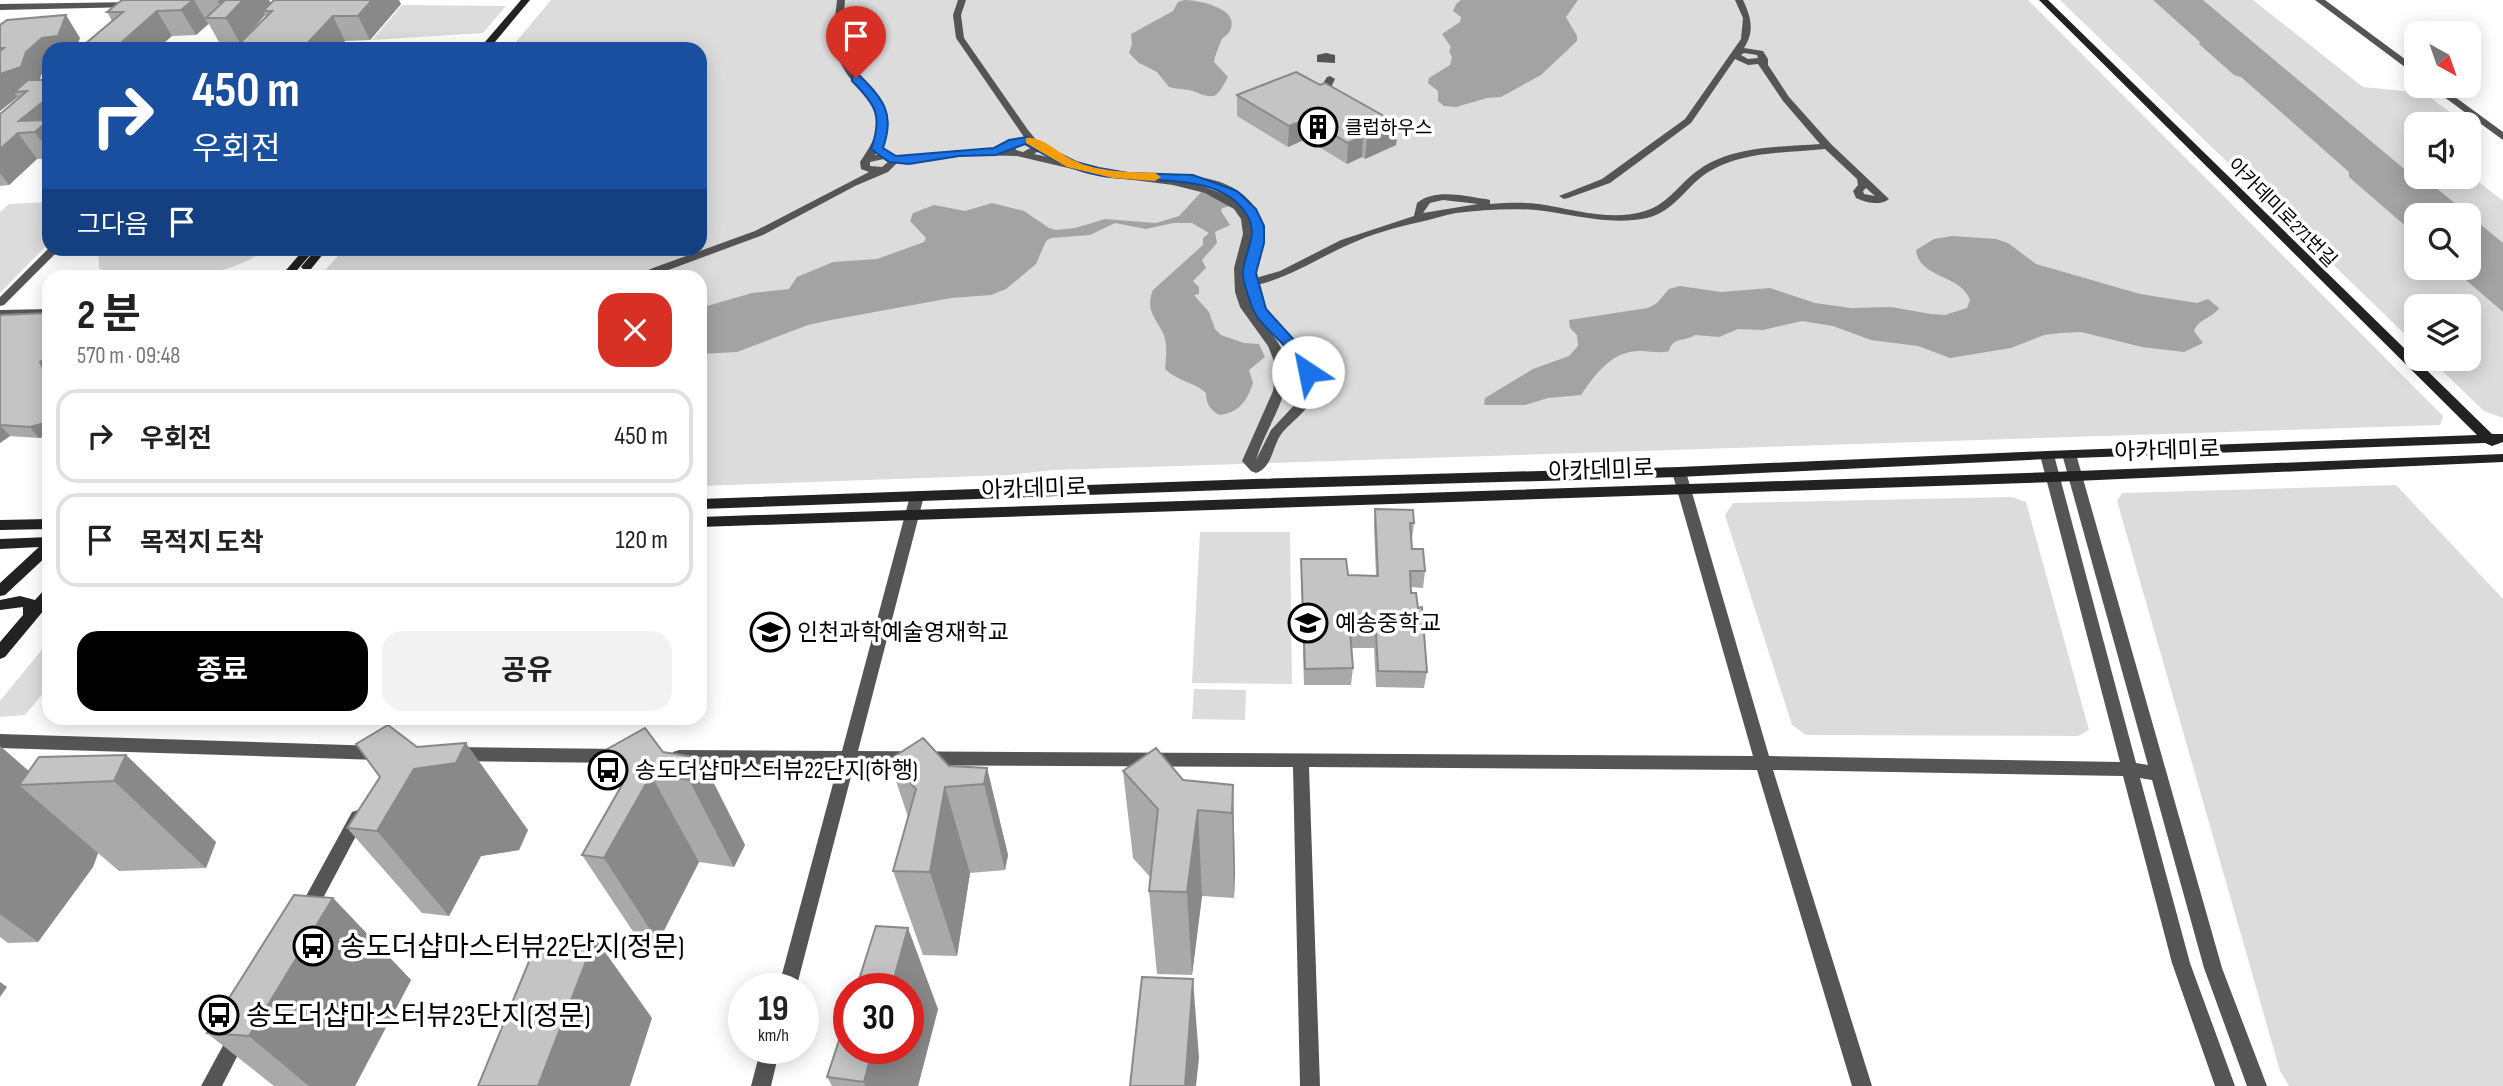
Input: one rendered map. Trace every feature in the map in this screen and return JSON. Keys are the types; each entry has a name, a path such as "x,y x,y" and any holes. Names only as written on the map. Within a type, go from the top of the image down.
{"main road":[{"path":"490,42 526,0"},
{"path":"500,42 536,0"},
{"name":"아카데미로271번길","path":"2043,0 2499,447"},
{"path":"291,270 304,256"},
{"path":"304,270 316,256"},
{"name":"아카데미로","path":"707,522 1253,502 1682,481 2069,454 2499,447"},
{"name":"아카데미로","path":"707,504 918,496 1682,481 2053,477 2499,447"},
{"path":"0,524 42,524"},
{"path":"0,544 42,544"},
{"path":"0,591 42,551"},
{"path":"0,605 20,601 30,604 30,617"},
{"path":"0,653 42,602"}],"street":[{"path":"841,0 841,53 850,72 872,95 881,110 885,160"},
{"path":"962,0 957,15 960,38 1018,146 1113,175 1205,185 1234,199 1256,219 1259,233 1245,284 1248,312 1276,350 1282,373 1277,401 1252,445 1249,461 1256,468 1264,461 1275,432 1302,407 1308,392 1308,372 1302,357 1260,310 1245,284"},
{"path":"1739,56 1748,31 1746,12 1740,0"},
{"path":"2319,0 2404,63"},
{"path":"0,7 141,4"},
{"path":"1752,4 1754,35 1760,60"},
{"path":"1245,284 1284,275 1362,235 1420,219 1507,207 1581,211 1584,200 1678,130 1697,111 1729,62 1751,50 1786,99 1826,146 1862,179"},
{"path":"1329,92 1327,85 1330,79"},
{"path":"2450,98 2503,137"},
{"path":"1018,146 1036,150 1036,144"},
{"path":"843,186 865,162 996,152 1036,144 1072,164"},
{"path":"1562,197 1554,204 1565,211 1601,218 1639,215 1663,207 1698,174 1724,161 1762,152 1826,146"},
{"path":"707,254 757,234 799,213 885,160"},
{"path":"1420,219 1418,210 1421,205 1437,197 1514,203 1562,197 1584,200"},
{"path":"1584,200 1588,212 1601,218"},
{"path":"0,303 48,256"},
{"path":"665,270 701,256"},
{"path":"0,314 42,313"},
{"path":"1282,373 1308,372"},
{"path":"1277,401 1302,407"},
{"path":"2069,454 2213,968 2257,1086"},
{"path":"2047,455 2181,963 2225,1086"},
{"path":"1682,481 1763,763 1862,1086"},
{"path":"791,973 918,496"},
{"path":"0,741 393,754 387,766"},
{"path":"434,754 636,757"},
{"path":"663,757 1763,763 2129,769 2158,774"},
{"path":"1301,762 1310,1086"},
{"path":"296,932 367,801"},
{"path":"211,1086 250,1015"},
{"path":"761,1086 767,1064"}],"shaded area":[{"path":"551,0 2028,0 2443,416 2440,425 1053,470 1009,475 707,486 707,270 325,270 338,256 707,256 707,42 516,42"},
{"path":"1184,0 1215,6 1228,15 1231,21 1230,30 1221,41 1214,62 1228,77 1215,96 1169,87 1157,72 1139,63 1129,53 1131,34 1173,11 1178,2"},
{"path":"1461,0 1578,0 1566,17 1577,41 1541,75 1501,97 1456,107 1444,106 1438,101 1438,91 1428,83 1429,78 1450,65 1451,47 1442,34 1460,22 1461,17 1453,11"},
{"path":"2060,0 2253,0 2363,87 2404,91 2404,98 2431,98 2450,112 2404,112 2404,189 2481,189 2481,184 2503,201 2503,418 2484,411 2442,371 2481,371 2481,294 2404,294 2404,333"},
{"path":"2153,0 2203,0 2404,168 2404,189 2438,189 2455,203 2404,203 2404,225 2349,177 2349,172 2241,77 2234,75 2199,44 2200,42"},
{"path":"402,5 506,6 483,33 372,40"},
{"path":"1202,191 1231,206 1222,208 1221,211 1230,225 1215,232 1217,243 1202,260 1206,268 1193,281 1199,287 1199,294 1194,295 1209,312 1215,329 1221,335 1244,343 1259,344 1265,357 1249,370 1253,383 1245,401 1226,414 1216,413 1208,403 1206,393 1165,369 1165,337 1151,308 1153,290 1203,245 1203,238 1209,233 1192,223 1173,223 1146,229 1115,223 1090,235 1051,238 1046,241 1036,264 1006,289 991,295 951,298 831,320 808,325 737,352 707,354 707,306 752,293 789,289 797,277 833,262 877,259 924,242 926,238 910,221 913,213 934,205 965,211 992,203 1024,211 1056,230 1075,228 1105,219 1156,223 1179,216"},
{"path":"42,202 42,250 0,293 0,212 9,204"},
{"path":"2481,225 2503,243 2503,312 2466,280 2481,280"},
{"path":"1952,236 1996,239 2008,243 2036,264 2140,294 2197,303 2208,299 2219,308 2199,323 2194,331 2203,343 2184,352 2142,347 2081,332 2044,335 2011,348 1950,358 1918,346 1871,340 1833,326 1802,321 1763,330 1738,329 1719,337 1695,335 1676,341 1669,351 1665,352 1641,351 1622,354 1599,371 1581,395 1548,398 1525,405 1484,405 1485,398 1533,369 1569,356 1578,346 1577,335 1570,328 1569,320 1648,308 1657,303 1669,289 1680,286 1721,292 1770,288 1815,303 1851,308 1891,307 1945,315 1967,308 1970,300 1965,292 1958,285 1924,266 1916,250 1934,239"},
{"path":"98,256 256,256 222,270 99,268"},
{"path":"2396,485 2503,599 2503,1086 2289,1086 2280,1071 2117,501 2122,493"},
{"path":"2012,497 2026,502 2089,730 2078,736 1806,735 1792,725 1725,515 1733,503"},
{"path":"1200,532 1290,532 1292,684 1192,683"},
{"path":"42,650 42,694 25,715 0,717 0,701"},
{"path":"1194,689 1246,690 1245,720 1192,719"}],"building":[{"path":"122,0 193,0 181,10 157,11 122,42 87,42 123,12 107,12"},
{"path":"243,0 226,18 206,18 223,2 219,2"},
{"path":"274,0 372,0 358,16 333,16 309,42 241,42 272,11 263,11"},
{"path":"66,15 58,36 42,38 26,52 21,67 0,74 0,51 4,48 0,48 0,25 7,20"},
{"path":"1296,72 1320,85 1325,83 1398,124 1348,143 1307,119 1289,126 1237,95"},
{"path":"28,80 42,80 42,103 19,121 42,120 42,126 35,132 18,133 0,149 0,114 27,91 14,92"},
{"path":"42,313 42,424 30,427 0,425 0,315"},
{"name":"예송중학교","path":"1375,509 1413,510 1414,523 1410,523 1412,549 1423,549 1425,571 1410,571 1411,593 1416,593 1418,608 1422,607 1427,672 1378,671 1376,632 1350,631 1353,668 1305,669 1301,559 1346,559 1348,575 1378,576"},
{"path":"388,725 417,747 466,743 456,763 414,769 377,831 347,828 380,777 356,744"},
{"path":"645,728 663,752 701,758 689,780 651,775 604,858 582,855 623,783 602,752"},
{"path":"923,738 949,766 987,768 984,784 945,787 930,872 893,871 916,789 889,760"},
{"path":"1156,748 1183,780 1233,785 1232,813 1198,810 1187,892 1149,891 1158,809 1123,771"},
{"path":"126,755 114,781 19,785 39,757"},
{"path":"294,895 333,898 249,1036 207,1033"},
{"path":"876,926 908,928 895,973 861,973"},
{"path":"539,937 595,938 538,1086 478,1086"},
{"path":"1142,977 1193,979 1185,1086 1130,1086"},
{"path":"833,1059 833,1064 869,1064 864,1082 827,1077"}],"slow traffic":[{"path":"1030,141 1072,164 1098,172 1128,177 1155,177"}],"place":[{"name":"클럽하우스","path":"1318,127"},
{"name":"예송중학교","path":"1308,623"},
{"name":"인천과학예술영재학교","path":"770,632"},
{"name":"송도더샵마스터뷰22단지(하행)","path":"608,770"},
{"name":"송도더샵마스터뷰22단지(정문)","path":"313,946"},
{"name":"송도더샵마스터뷰23단지(정문)","path":"219,1015"}],"route":[{"path":"856,78 872,95 881,110 883,132 877,149 881,154 893,159 996,152 1009,147 1013,142 1027,140 1072,164 1098,172 1128,177 1193,178 1233,193 1252,212 1258,226 1258,243 1249,273 1260,310 1280,335 1296,349 1308,372"}]}
